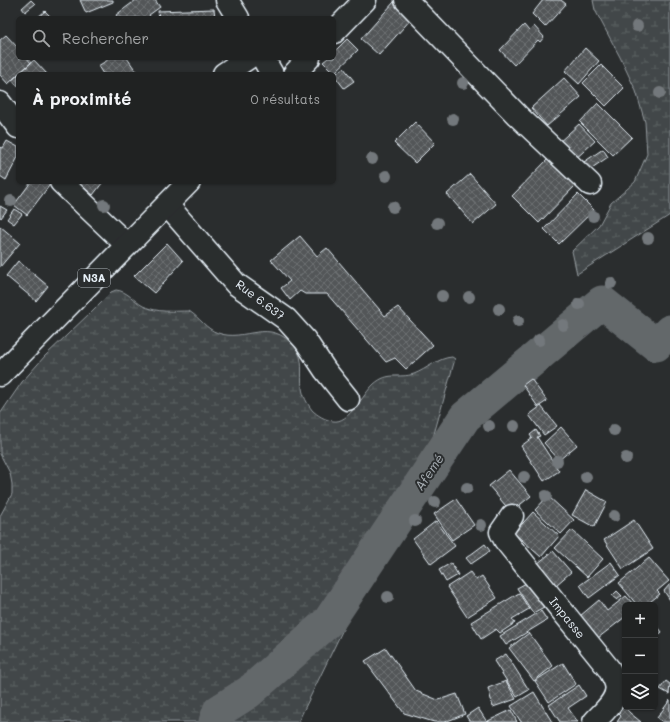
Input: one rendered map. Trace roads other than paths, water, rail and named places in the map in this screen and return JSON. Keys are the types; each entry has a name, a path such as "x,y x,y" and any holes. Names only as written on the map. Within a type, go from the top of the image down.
{"main road":[{"path":"227,0 237,16"},
{"path":"336,30 365,0"},
{"path":"406,0 517,116 590,184"},
{"path":"227,72 245,60"},
{"path":"264,60 271,72"},
{"path":"296,72 307,60"},
{"path":"0,103 16,124"},
{"path":"63,184 127,245"},
{"name":"N3A","path":"0,375 187,184"},
{"name":"Rue 6.637","path":"167,205 236,284 286,319 305,340 325,370 348,399"},
{"name":"Impasse","path":"512,516 501,532 505,540 609,669 617,684 615,695 608,707 594,722"}],"waterway":[{"name":"Afemé","path":"215,722 219,711 249,692 329,621 465,417 602,302 656,345 670,331"}]}
